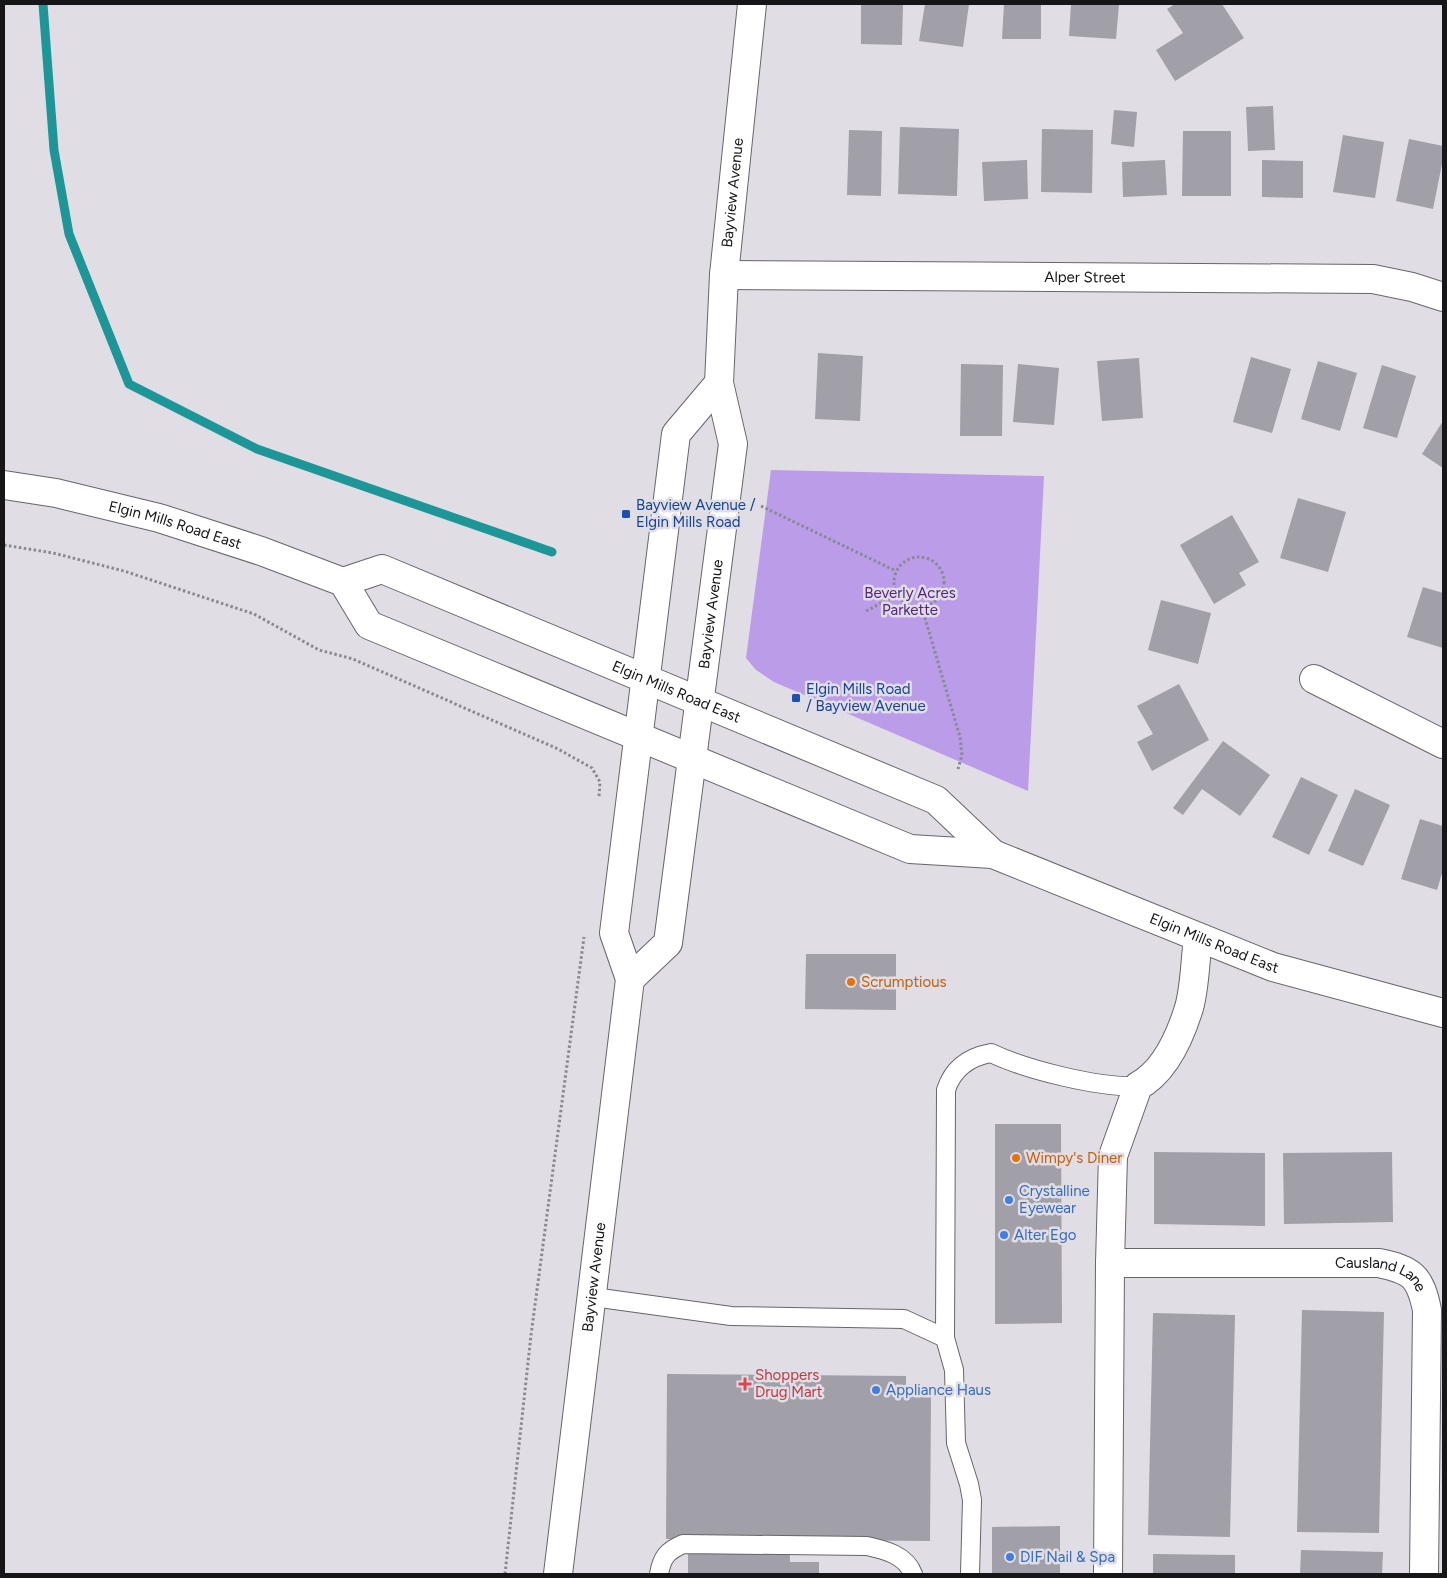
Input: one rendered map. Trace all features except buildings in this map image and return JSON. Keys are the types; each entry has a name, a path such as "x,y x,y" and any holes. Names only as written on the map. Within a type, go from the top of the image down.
{"main road":[{"name":"Bayview Avenue","path":"630,980 668,943 733,444 719,383 724,275 752,4"},
{"name":"Alper Street","path":"724,275 1373,279 1412,287 1443,297"},
{"name":"Bayview Avenue","path":"558,1574 630,980 614,933 676,434 719,383"},
{"name":"Elgin Mills Road East","path":"4,485 56,493 159,518 343,582 382,569 936,800 993,854"},
{"name":"Elgin Mills Road East","path":"343,582 369,625 910,849 993,854 1273,967 1443,1013"},
{"path":"1314,679 1443,744"},
{"path":"1108,1574 1110,1263 1114,1156 1138,1086 1150,1080 1165,1062 1189,1010 1198,938"},
{"name":"Causland Lane","path":"1110,1263 1379,1263 1398,1267 1412,1275 1422,1288 1427,1310 1424,1574"}],"lane":[{"path":"970,1574 972,1500 970,1484 956,1443 954,1370 945,1338 946,1090 953,1075 971,1059 991,1053 1012,1063 1116,1087 1138,1086"},
{"path":"593,1297 731,1316 904,1319 945,1338"},
{"path":"660,1574 664,1556 671,1549 683,1544 867,1546 887,1551 904,1560 913,1574"}],"path":[{"path":"761,506 896,571"},
{"path":"4,545 53,553 124,571 254,614 319,650 353,659 558,749 592,768 600,782 600,805"},
{"path":"915,557 931,560 942,571 944,579 941,594 930,605 922,608 908,605 897,595 894,587 896,571 908,560 915,557"},
{"path":"866,611 897,595"},
{"path":"922,608 960,736 962,755 958,769"},
{"path":"505,1574 531,1335 584,932"}],"green space":[{"name":"Beverly Acres Parkette","path":"771,470 1044,476 1028,791 774,682 756,670 746,658"}],"waterway":[{"path":"43,4 54,150 69,234 129,384 257,449 552,552"}],"place":[{"name":"Bayview Avenue / Elgin Mills Road","path":"626,514"},
{"name":"Elgin Mills Road / Bayview Avenue","path":"796,698"},
{"name":"Scrumptious","path":"851,982"},
{"name":"Wimpy's Diner","path":"1016,1158"},
{"name":"Crystalline Eyewear","path":"1009,1200"},
{"name":"Alter Ego","path":"1004,1235"},
{"name":"Shoppers Drug Mart","path":"745,1384"},
{"name":"Appliance Haus","path":"876,1390"},
{"name":"DIF Nail & Spa","path":"1010,1557"}]}
